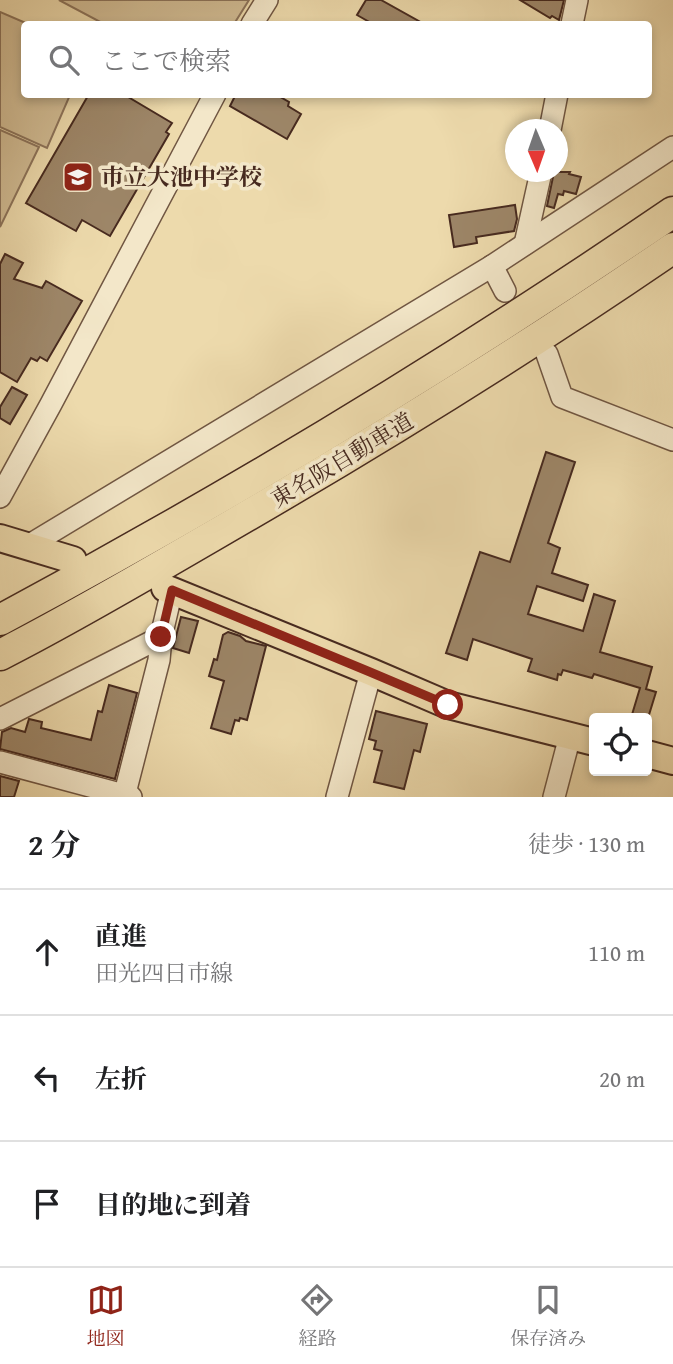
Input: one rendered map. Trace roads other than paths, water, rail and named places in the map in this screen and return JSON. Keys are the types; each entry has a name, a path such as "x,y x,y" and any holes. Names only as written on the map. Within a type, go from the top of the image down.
{"highway":[{"name":"東名阪自動車道","path":"0,620 247,482 411,384 566,285 673,212"},
{"name":"東名阪自動車道","path":"0,656 261,508 427,409 584,309 673,248"}],"main road":[{"path":"0,538 73,560"},
{"path":"168,589 448,705 582,739"},
{"path":"652,755 673,761"}],"street":[{"path":"254,21 267,0"},
{"path":"573,21 577,0"},
{"path":"0,497 213,98"},
{"path":"552,119 556,98"},
{"path":"28,546 492,266 673,147"},
{"path":"525,244 539,182"},
{"path":"492,266 505,291"},
{"path":"547,354 562,397 673,440"},
{"path":"0,762 126,796 159,660 168,589"},
{"path":"0,719 161,637"},
{"path":"337,797 370,672"},
{"path":"554,797 582,739"}],"place":[{"name":"市立大池中学校","path":"78,177"}]}
